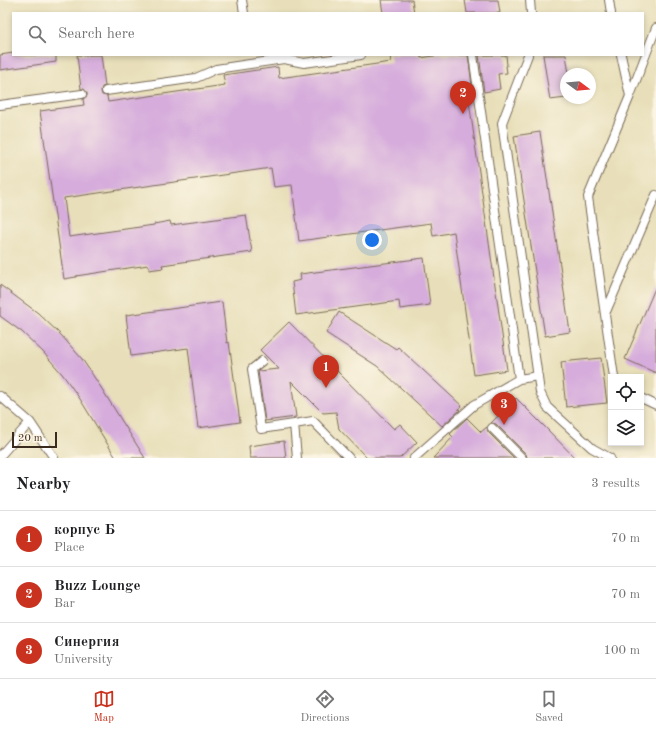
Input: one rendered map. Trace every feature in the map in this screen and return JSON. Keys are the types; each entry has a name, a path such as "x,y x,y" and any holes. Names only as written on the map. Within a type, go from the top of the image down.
{"lane":[{"path":"242,0 244,12"},
{"path":"530,0 531,12"},
{"path":"608,0 611,12"},
{"path":"614,374 588,197 630,96 656,28"},
{"path":"249,56 251,64"},
{"path":"106,91 196,78 216,69 284,59 304,63 353,56"},
{"path":"473,56 519,379"},
{"path":"528,56 502,123 540,392 547,408 592,448 608,458"},
{"path":"621,56 630,96"},
{"path":"0,105 82,94"},
{"path":"605,315 656,195"},
{"path":"262,361 252,370 261,429 313,421 349,458"},
{"path":"414,458 474,404 519,379 538,376"},
{"path":"0,396 30,422 54,458"},
{"path":"644,399 656,405"},
{"path":"0,456 30,422"},
{"path":"294,424 297,458"},
{"path":"492,428 522,458"}],"building":[{"path":"381,0 412,0 414,12 383,12"},
{"path":"465,0 498,0 500,12 467,12"},
{"path":"12,53 12,56 56,56 56,62 0,70 0,55"},
{"path":"77,56 101,56 105,86 102,87 101,91 102,95 107,96 108,102 225,85 223,75 278,67 279,78 391,62 390,56 420,56 421,58 433,56 468,56 473,93 468,94 507,370 474,375 454,232 433,236 431,223 299,241 292,185 274,187 271,168 64,198 69,237 154,225 170,221 171,225 246,215 252,252 162,265 163,268 149,270 148,265 64,279 40,111 84,105 83,99 87,96 87,93 84,89 81,89"},
{"path":"479,56 506,56 507,73 498,74 500,89 484,92"},
{"path":"543,56 566,56 568,68 560,68 560,99 550,100"},
{"path":"540,132 570,332 545,336 514,136"},
{"path":"424,258 430,305 400,309 399,301 296,315 292,282 301,280 300,274"},
{"path":"0,285 38,313 61,335 82,359 145,458 116,458 80,399 63,375 43,352 22,332 0,316"},
{"path":"656,286 656,373 625,359"},
{"path":"222,302 240,422 198,428 188,348 131,356 126,315"},
{"path":"339,312 396,349 398,347 462,406 458,409 460,410 442,426 377,366 326,333"},
{"path":"289,322 394,429 400,424 417,442 400,458 367,458 339,429 336,412 323,413 291,381 296,417 265,421 258,371 279,369 260,350"},
{"path":"601,358 607,403 566,407 561,362"},
{"path":"516,398 575,458 527,458 526,454 496,424 491,423"},
{"path":"467,418 481,432 487,427 488,432 514,458 433,458 453,437 450,434"},
{"path":"284,441 286,458 250,458 249,446"}],"place":[{"name":"Buzz Lounge","path":"463,114"},
{"name":"корпус Б","path":"326,388"},
{"name":"Синергия","path":"504,425"}]}
